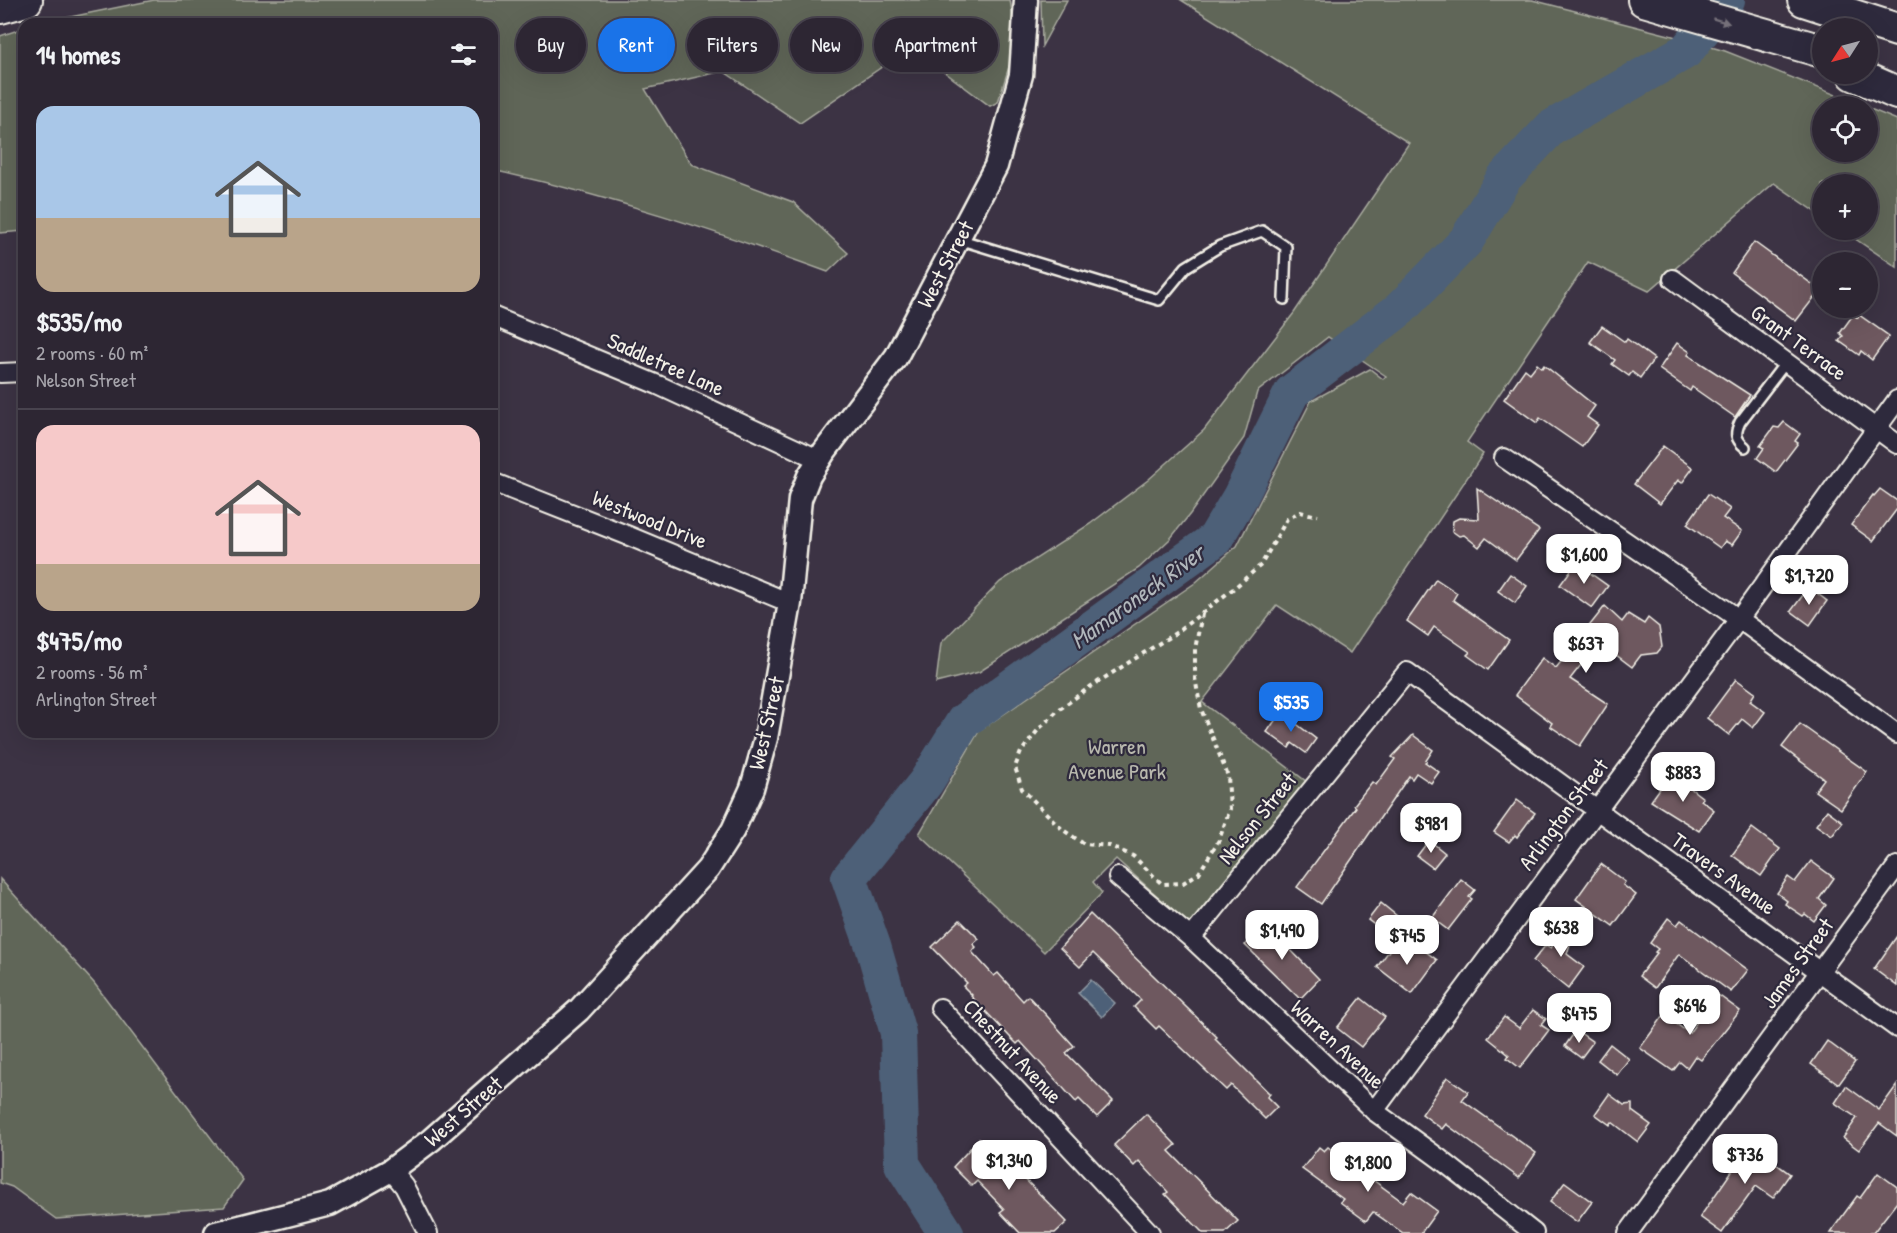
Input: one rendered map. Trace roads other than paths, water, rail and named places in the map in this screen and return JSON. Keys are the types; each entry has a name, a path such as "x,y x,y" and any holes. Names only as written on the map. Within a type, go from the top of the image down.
{"highway":[{"path":"0,7 26,0"},
{"path":"1644,0 1812,48"},
{"path":"1807,1 1897,30"},
{"path":"1779,38 1812,53"},
{"path":"1878,69 1897,76"},
{"path":"1877,84 1897,93"}],"street":[{"name":"West Street","path":"216,1233 330,1204 391,1170 431,1140 579,1010 708,869 733,830 752,788 766,738 790,603 800,499 809,476 824,452 896,357 996,166 1021,75 1026,0"},
{"name":"Grant Terrace","path":"1674,279 1897,444"},
{"name":"Saddletree Lane","path":"498,318 658,385 820,460"},
{"path":"0,373 18,372"},
{"name":"Arlington Street","path":"1374,1111 1739,619 1897,400"},
{"path":"1504,458 1739,619 1897,734"},
{"name":"Westwood Drive","path":"498,484 790,603"},
{"name":"Travers Avenue","path":"1407,672 1897,1028"},
{"name":"Nelson Street","path":"1191,938 1407,672"},
{"name":"James Street","path":"1628,1233 1897,866"},
{"name":"Warren Avenue","path":"1118,878 1191,938 1374,1111 1440,1159 1534,1233"},
{"name":"Chestnut Avenue","path":"940,1008 1149,1233"},
{"path":"391,1170 404,1186 428,1233"}],"lane":[{"path":"958,238 1159,300 1186,267 1220,246 1262,231 1286,247 1284,299"},
{"path":"1745,447 1738,441 1735,432 1740,422 1786,362"}],"water":[{"path":"1091,980 1115,1003 1102,1017 1078,993"}],"waterway":[{"name":"Mamaroneck River","path":"946,1233 902,1164 898,1033 873,946 849,878 926,782 964,721 1215,539 1240,497 1292,392 1400,309 1466,241 1504,178 1551,128 1686,51 1727,0"}],"park label":[{"name":"Warren Avenue Park","path":"1117,758"}]}
